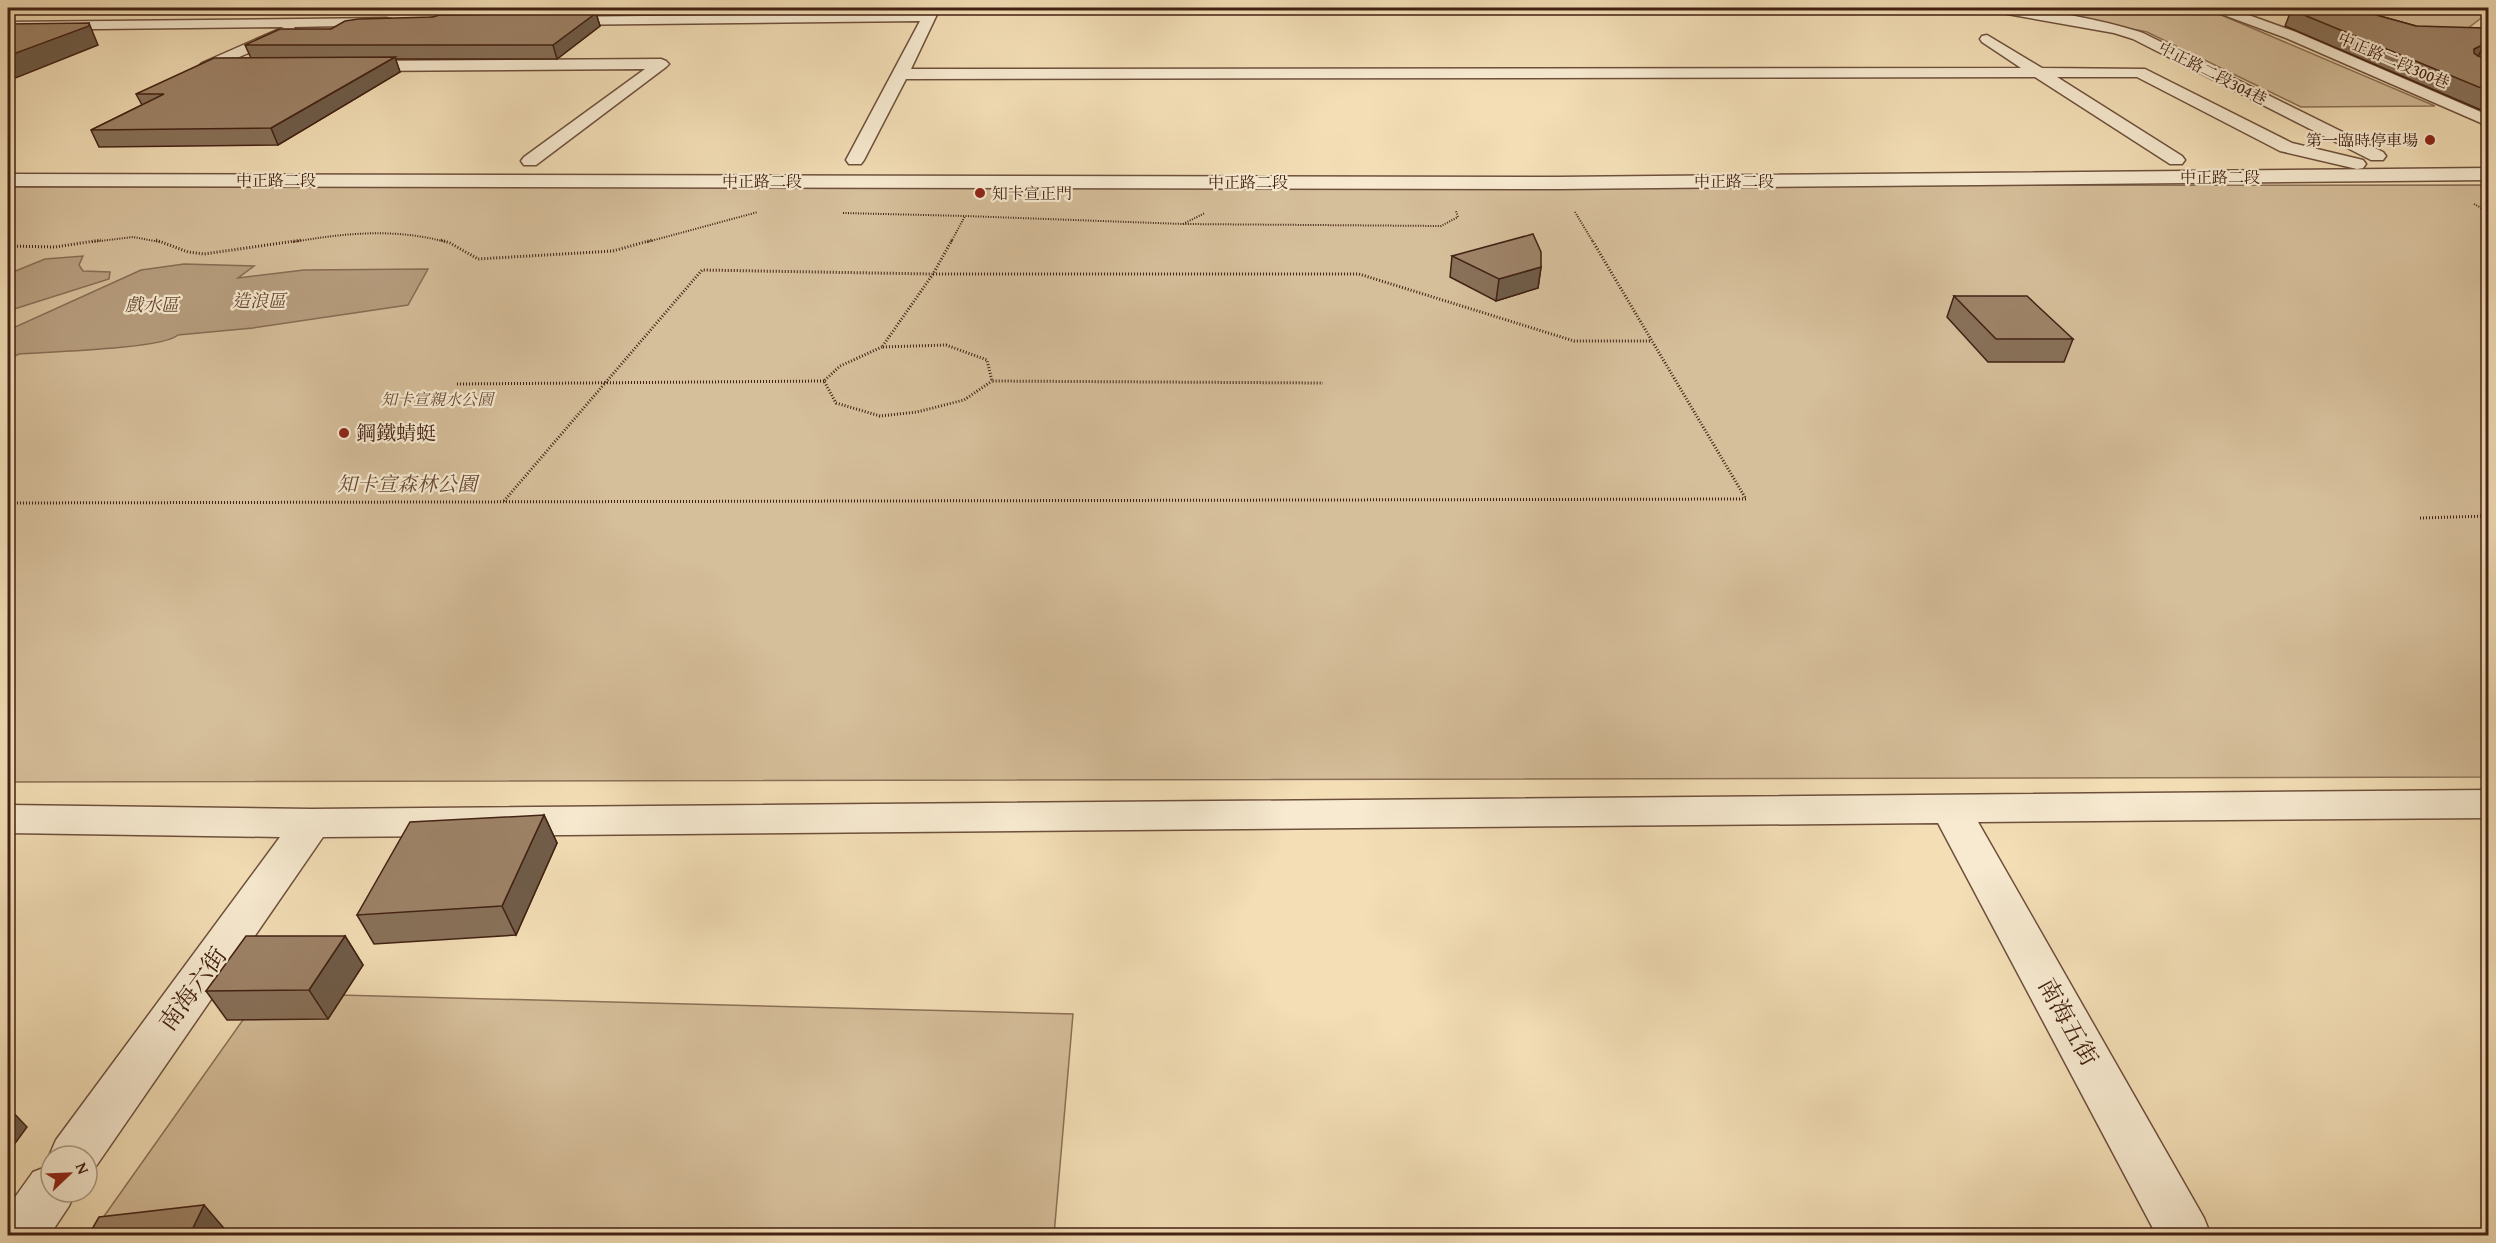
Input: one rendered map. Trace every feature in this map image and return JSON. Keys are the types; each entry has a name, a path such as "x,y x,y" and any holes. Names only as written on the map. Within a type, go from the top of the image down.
{"street":[{"path":"647,20 662,8"},
{"path":"706,19 719,8"},
{"name":"中正路二段304巷","path":"1996,8 2116,29 2138,36 2417,176"},
{"name":"中正路二段300巷","path":"2218,8 2290,35 2488,121"},
{"path":"539,21 706,19 930,12 901,74 855,160"},
{"path":"8,26 398,22"},
{"path":"252,66 207,66 304,23"},
{"path":"1987,39 2176,160"},
{"path":"343,66 661,64 530,161"},
{"path":"901,74 2140,72 2286,147 2417,176"},
{"path":"832,160 879,160"},
{"path":"2057,160 2239,160"},
{"path":"506,161 565,161"},
{"path":"8,163 150,162"},
{"name":"中正路二段","path":"8,180 1558,183 2488,174"},
{"path":"8,819 312,823 2488,804"},
{"name":"南海五街","path":"1950,808 2185,1236"},
{"name":"南海六街","path":"83,1144 312,823"},
{"path":"18,1236 40,1204"}],"path":[{"path":"882,347 933,274 983,181"},
{"path":"8,503 1746,499 1558,183"},
{"path":"841,213 1183,224 1441,226 1458,217 1455,206"},
{"path":"1183,224 1211,209"},
{"path":"8,246 62,246 104,239 145,238 168,247 201,255 260,249 337,236 392,232 432,236 462,246 478,259 613,251 760,212"},
{"path":"503,502 702,270 933,274 1359,274 1574,341 1651,341"},
{"path":"457,384 824,381 840,366 882,347 946,345 987,360 992,381"},
{"path":"824,381 836,403 880,416 917,412 964,400 992,381 1323,383"},
{"path":"2420,518 2488,516"}],"green space":[{"path":"2027,8 2205,8 2435,106 2301,107 2147,32"},
{"path":"2264,8 2488,8 2488,13 2439,50"},
{"name":"知卡宣森林公園","path":"2488,185 2488,777 8,782 8,187"},
{"path":"262,993 1073,1014 1054,1235 90,1236"}],"water":[{"path":"83,256 79,265 83,271 110,272 109,279 8,311 8,274 45,259"},
{"path":"184,264 254,266 238,278 304,270 428,269 408,305 253,328 178,335 151,344 19,354 8,359 8,328 11,329 141,270"}],"building":[{"path":"2293,8 2351,8 2416,26 2485,28 2482,42 2488,46 2484,44 2474,49 2474,53 2488,59 2488,91 2292,10"},
{"path":"596,13 553,45 245,45 280,29 331,29 345,21 358,19 439,15"},
{"path":"89,23 89,26 8,56 8,24"},
{"path":"395,57 271,128 91,130 164,94 136,94 214,58"},
{"path":"1533,234 1541,252 1541,267 1499,279 1452,256"},
{"path":"1954,296 2027,296 2073,339 1996,339"},
{"path":"544,815 502,906 357,915 410,822"},
{"path":"246,936 345,936 309,990 206,991"},
{"path":"204,1205 189,1236 88,1236 99,1217"}],"place":[{"name":"第一臨時停車場","path":"2430,140"},
{"name":"知卡宣正門","path":"980,193"},
{"name":"鋼鐵蜻蜓","path":"344,433"}],"water label":[{"name":"造浪區","path":"259,301"},
{"name":"戲水區","path":"152,305"}],"park label":[{"name":"知卡宣親水公園","path":"437,399"}]}
